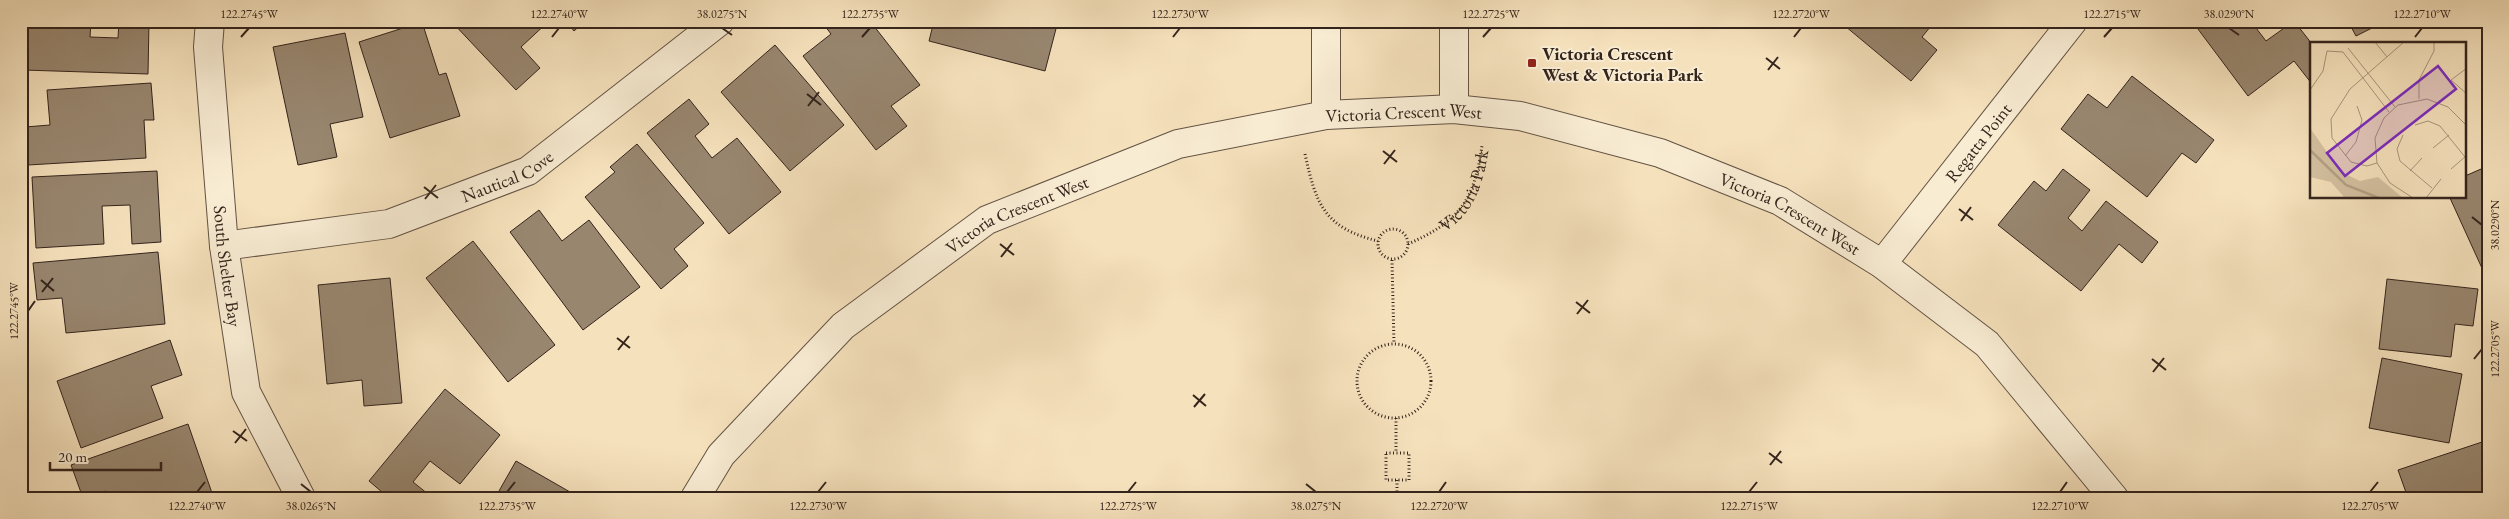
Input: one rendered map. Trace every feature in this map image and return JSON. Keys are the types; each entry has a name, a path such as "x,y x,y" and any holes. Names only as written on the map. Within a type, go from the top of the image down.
{"street":[{"name":"South Shelter Bay","path":"210,21 208,47 224,246 246,392 301,498"},
{"name":"Nautical Cove","path":"224,246 389,224 528,171 720,21"},
{"path":"1326,21 1326,115"},
{"path":"1454,21 1454,109"},
{"name":"Regatta Point","path":"1882,264 2073,21"},
{"name":"Victoria Crescent West","path":"695,498 721,455 843,326 986,220 1178,144 1326,115 1454,109 1520,116 1660,153 1780,201 1882,264 1987,344 2114,498"}],"path":[{"name":"Victoria Park","path":"1392,260 1405,254 1408,244 1436,232 1455,216 1467,200 1474,187 1486,113"},
{"path":"1298,121 1313,192 1323,211 1340,226 1356,236 1378,241"},
{"path":"1394,344 1392,260 1383,256 1378,247 1378,241 1387,230 1397,229 1405,235 1408,244"},
{"path":"1394,344 1406,346 1418,353 1426,362 1431,374 1429,393 1419,409 1408,415 1396,418 1384,417 1364,404 1357,382 1358,370 1364,359 1383,346 1394,344"},
{"path":"1396,418 1396,453"},
{"path":"1386,453 1396,453 1408,453 1410,480 1386,480 1386,453"},
{"path":"1397,480 1397,498"}],"building":[{"path":"24,21 91,21 90,37 118,38 119,21 149,21 148,74 23,70"},
{"path":"451,21 549,21 521,47 540,68 516,90"},
{"path":"566,21 585,21 574,31"},
{"path":"831,21 870,21 920,85 891,106 907,126 876,150 803,56 831,34 825,26"},
{"path":"934,21 991,23 1058,21 1045,71 929,41"},
{"path":"1839,21 1935,21 1922,37 1937,50 1911,81"},
{"path":"2192,21 2256,21 2253,24 2266,41 2294,21 2310,42 2310,81 2294,61 2248,96"},
{"path":"2348,21 2386,21 2356,36"},
{"path":"422,22 439,75 446,73 460,116 390,138 359,42"},
{"path":"345,33 363,117 330,124 337,157 298,165 273,47"},
{"path":"775,45 844,125 790,171 721,92"},
{"path":"2132,76 2214,140 2196,163 2182,153 2147,197 2061,129 2088,94 2107,108"},
{"path":"151,83 154,120 144,120 146,158 28,165 25,127 50,125 47,90"},
{"path":"689,99 709,124 695,136 712,158 737,138 781,192 729,234 647,133"},
{"path":"637,144 704,223 674,249 688,266 661,289 585,197 615,172 610,167"},
{"path":"2488,166 2488,276 2486,277 2450,199 2466,199 2466,176"},
{"path":"2063,169 2090,190 2068,218 2082,231 2106,201 2158,242 2142,263 2119,244 2081,291 1998,225 2034,181 2046,191"},
{"path":"157,171 161,242 132,244 130,205 102,206 104,244 36,248 32,177"},
{"path":"539,210 562,241 589,220 640,287 583,330 510,232"},
{"path":"473,241 555,345 508,382 426,278"},
{"path":"158,252 165,324 66,333 62,298 37,300 33,263"},
{"path":"390,278 402,403 364,406 362,380 327,384 318,285"},
{"path":"2387,279 2478,289 2473,326 2455,324 2451,357 2379,349"},
{"path":"170,340 182,375 151,386 163,418 81,448 57,381"},
{"path":"2382,358 2462,374 2449,443 2369,428"},
{"path":"445,389 500,435 460,484 430,461 413,482 433,498 389,498 369,481"},
{"path":"188,424 212,493 198,498 109,498 106,491 83,498 71,465"},
{"path":"2488,440 2488,484 2484,486 2488,498 2408,498 2398,470"},
{"path":"516,461 577,496 576,498 495,498"}],"place":[{"name":"Victoria Crescent West & Victoria Park","path":"1532,63"}]}
